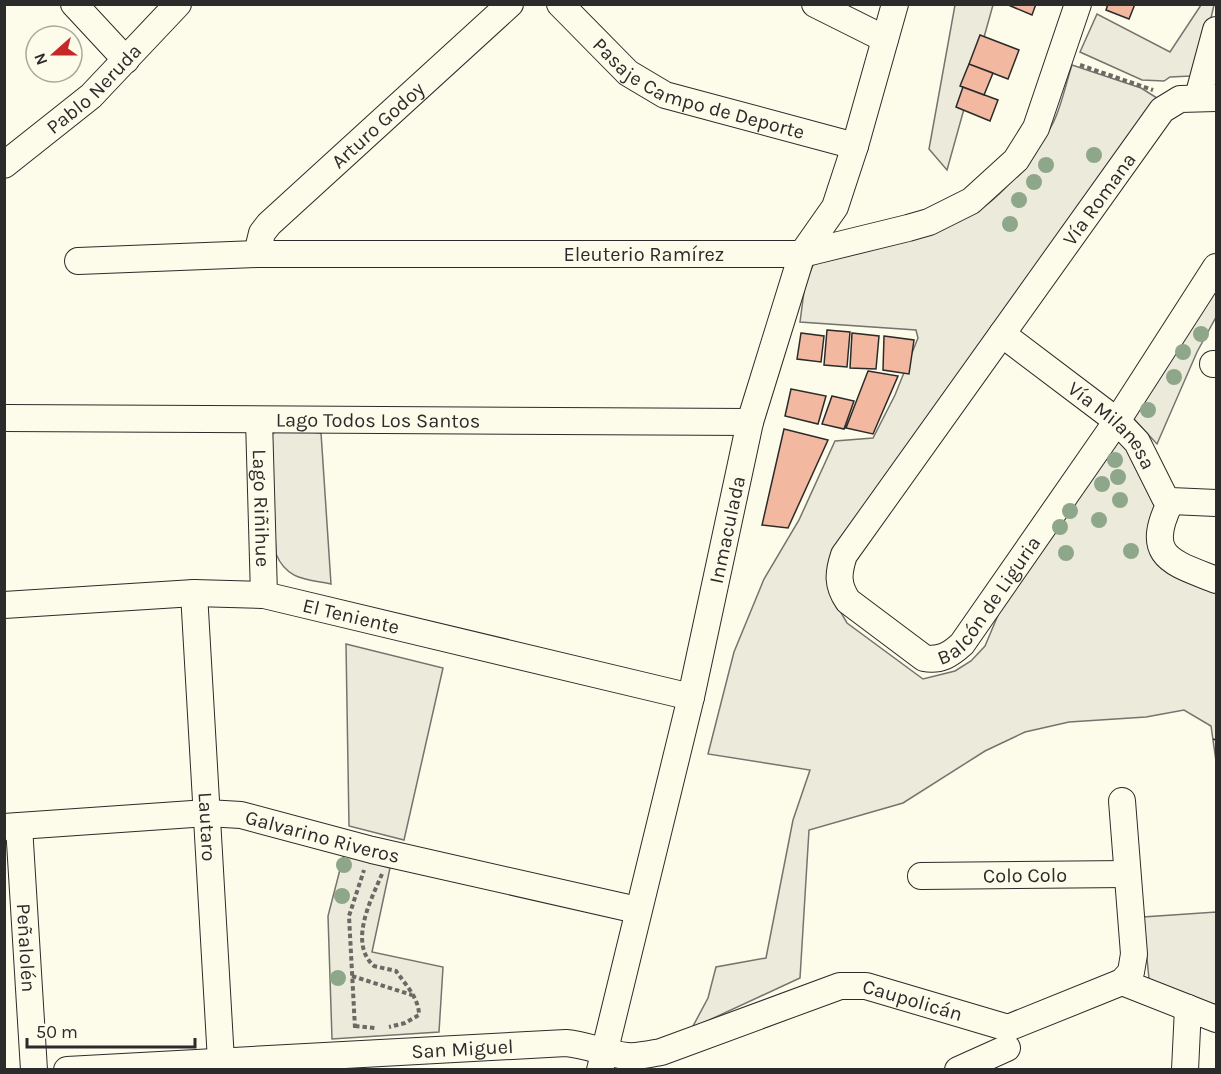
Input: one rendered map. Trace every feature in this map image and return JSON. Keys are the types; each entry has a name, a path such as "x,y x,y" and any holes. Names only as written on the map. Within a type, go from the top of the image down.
{"street":[{"path":"74,4 126,60"},
{"name":"Pablo Neruda","path":"4,165 91,96 178,4"},
{"name":"Arturo Godoy","path":"257,254 262,233 269,224 510,4"},
{"name":"Pasaje Campo de Deporte","path":"560,4 628,73 657,91 855,146"},
{"path":"815,4 885,39"},
{"name":"Inmaculada","path":"603,1060 637,910 691,697 750,422 802,254 835,207 855,146 895,4"},
{"name":"Eleuterio Ramírez","path":"78,261 257,254 802,254 929,222 971,201 1016,160 1036,128 1078,4"},
{"path":"1198,98 1216,30"},
{"name":"Vía Romana","path":"1002,334 1162,110 1198,98"},
{"path":"1118,421 1216,267"},
{"name":"Vía Milanesa","path":"1002,334 1118,421 1137,442 1162,493 1171,501"},
{"name":"Balcón de Liguria","path":"1002,334 844,555 839,569 840,585 848,601 924,658 942,658 962,644 1118,421"},
{"name":"Lago Todos Los Santos","path":"4,418 750,422"},
{"name":"Lago Riñihue","path":"259,420 264,596"},
{"path":"1216,503 1171,501 1159,532 1164,554 1172,562 1216,580"},
{"name":"El Teniente","path":"4,605 194,593 264,596 691,697"},
{"name":"Lautaro","path":"194,593 221,1061"},
{"path":"958,1070 1007,1049 1122,982 1131,972 1134,954 1122,801"},
{"name":"Galvarino Riveros","path":"12,826 207,813 241,815 382,852 637,910"},
{"name":"Peñalolén","path":"12,826 34,1070"},
{"name":"Colo Colo","path":"921,876 1126,874"},
{"path":"1122,982 1216,1019"},
{"name":"Caupolicán","path":"603,1060 661,1052 814,994 853,984 1007,1049"},
{"path":"1185,1070 1188,1008"},
{"name":"San Miguel","path":"67,1070 166,1067 221,1061 370,1059 566,1043 603,1060"}],"path":[{"path":"1060,58 1198,98"},
{"path":"370,1059 355,1026 349,916 352,900 382,852"},
{"path":"355,1026 380,1028 414,1019 419,1015 413,995 396,971 374,966 368,961 362,945 382,852"},
{"path":"352,976 413,995"}],"shaded area":[{"path":"955,5 993,5 947,170 929,149"},
{"path":"1201,5 1214,5 1199,69 1191,76 1170,77 1164,81 1142,80 1080,52 1097,14 1170,52"},
{"path":"1072,65 1141,88 1157,98 960,377 833,599 847,623 923,679 955,671 971,661 985,646 1009,589 1114,440 1123,440 1158,508 1154,528 1216,586 1216,761 1211,726 1184,710 1146,717 1069,722 1025,732 985,751 903,803 809,830 800,978 692,1028 708,998 716,967 766,958 793,820 810,770 708,754 734,652 764,579 799,520 835,441 873,438 895,395 918,338 916,330 800,322 805,284 813,265 853,250 933,227 984,207 1019,173 1048,132 1059,108"},
{"path":"1216,275 1216,317 1197,352 1157,444 1133,418"},
{"path":"280,429 321,433 331,584 292,574 280,563 276,554 270,446 272,434"},
{"path":"346,644 443,668 404,840 349,826"},
{"path":"344,854 390,868 372,952 443,967 439,1032 332,1039 328,916"},
{"path":"1216,912 1216,1005 1149,979 1143,917"}],"building":[{"path":"1006,4 1036,4 1032,15"},
{"path":"1108,4 1135,4 1129,19 1106,10"},
{"path":"980,35 1019,50 1008,79 969,64"},
{"path":"969,64 993,73 984,95 960,86"},
{"path":"963,87 998,100 990,121 956,107"},
{"path":"827,330 850,332 847,367 824,365"},
{"path":"801,333 824,336 821,362 797,359"},
{"path":"852,333 879,336 876,369 850,368"},
{"path":"884,336 914,340 909,374 883,370"},
{"path":"868,371 898,376 873,434 846,428"},
{"path":"791,389 826,396 818,424 785,416"},
{"path":"832,396 854,401 844,429 822,424"},
{"path":"784,429 828,440 788,528 762,525"}]}
